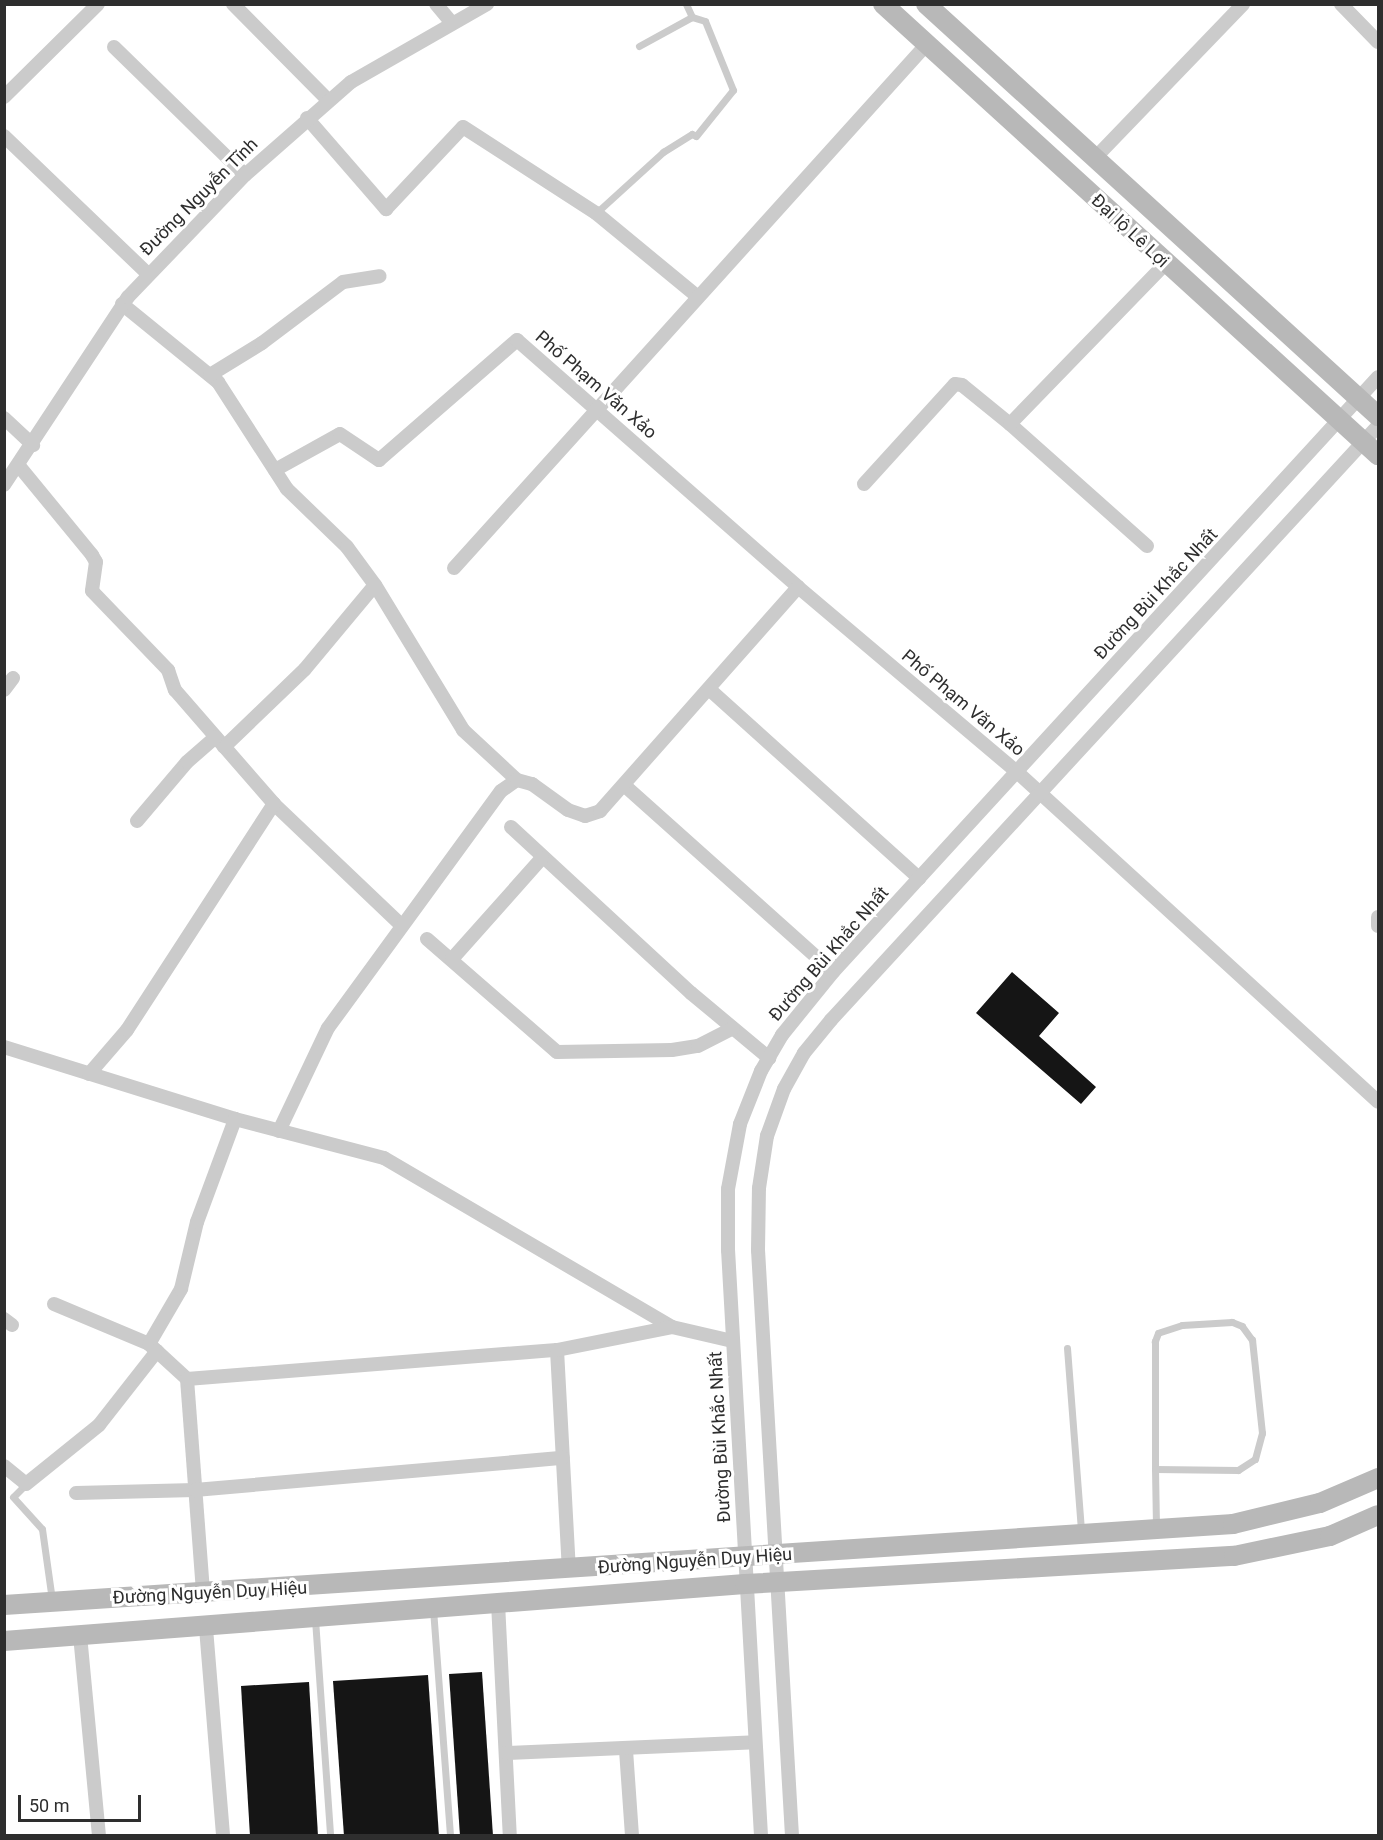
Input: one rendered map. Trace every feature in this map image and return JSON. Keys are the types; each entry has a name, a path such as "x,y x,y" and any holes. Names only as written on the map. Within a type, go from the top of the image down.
{"street":[{"path":"4,97 98,4"},
{"path":"233,4 327,99"},
{"path":"436,4 452,23"},
{"name":"Đường Nguyễn Tĩnh","path":"4,485 33,445 122,304 147,273 244,175 327,99 487,4"},
{"name":"Đại lộ Lê Lợi","path":"883,4 1165,264 1378,455"},
{"name":"Đại lộ Lê Lợi","path":"926,4 1378,416"},
{"path":"1095,158 1243,4"},
{"path":"1341,4 1378,42"},
{"path":"454,568 927,44"},
{"path":"114,47 244,175"},
{"path":"307,117 386,209 463,127 596,213 698,297"},
{"path":"4,136 147,273"},
{"path":"1010,424 1165,264"},
{"path":"210,375 262,343 343,282 380,276"},
{"path":"122,304 210,375 297,500 347,547 375,585 463,730 517,780 532,784 568,810 585,816 600,811 798,587"},
{"name":"Phố Phạm Văn Xảo","path":"274,470 340,434 379,460 517,340 798,587 1040,792 1378,1102"},
{"name":"Đường Bùi Khắc Nhất","path":"762,1836 732,1341 728,1189 740,1124 769,1058 782,1035 833,972 1378,377"},
{"path":"864,484 955,384 962,385 1010,424 1147,546"},
{"path":"4,418 33,445"},
{"path":"792,1836 758,1250 759,1188 767,1136 804,1053 1040,792 1378,426"},
{"path":"19,466 92,555 96,562 92,591 168,669 175,690 274,804 401,925"},
{"path":"137,821 187,762 220,742 305,669 375,585"},
{"path":"4,690 14,678"},
{"path":"709,689 919,878"},
{"path":"279,1131 328,1028 501,791 517,780"},
{"path":"624,785 833,972"},
{"path":"89,1074 127,1030 274,804"},
{"path":"511,827 542,858 769,1058"},
{"path":"452,959 542,858"},
{"path":"1378,917 1378,926"},
{"path":"427,939 557,1052 672,1050 698,1046 733,1028"},
{"path":"4,1047 235,1119 403,1167 672,1328 732,1341"},
{"path":"4,1466 26,1484 99,1425 153,1348 181,1289 197,1222 235,1119"},
{"path":"54,1304 153,1348 187,1379 224,1836"},
{"path":"187,1379 557,1350 672,1328"},
{"path":"557,1350 569,1569"},
{"path":"76,1493 195,1490 563,1458"},
{"name":"Đường Nguyễn Duy Hiệu","path":"4,1605 776,1557 1233,1524 1320,1503 1378,1478"},
{"name":"Đường Nguyễn Duy Hiệu","path":"4,1641 206,1628 746,1584 1234,1556 1330,1536 1378,1515"},
{"path":"498,1604 510,1836"},
{"path":"80,1635 99,1836"},
{"path":"506,1753 626,1750 755,1742"},
{"path":"626,1750 632,1836"}],"lane":[{"path":"686,4 692,17"},
{"path":"596,213 663,152 692,134 696,136 729,98 732,81 705,21 692,17 639,46"},
{"path":"1155,1469 1238,1470 1255,1459 1262,1433 1252,1340 1242,1326 1232,1322 1182,1325 1158,1333 1155,1469 1156,1529"},
{"path":"1067,1348 1081,1534"},
{"path":"26,1484 13,1497 42,1529 52,1602"},
{"path":"433,1609 450,1836"},
{"path":"315,1619 330,1836"}],"building":[{"path":"1012,972 1059,1013 1039,1036 1096,1087 1081,1104 976,1013"},
{"path":"482,1672 493,1836 460,1836 449,1674"},
{"path":"428,1675 439,1836 344,1836 333,1681"},
{"path":"309,1682 318,1836 250,1836 241,1686"}]}
